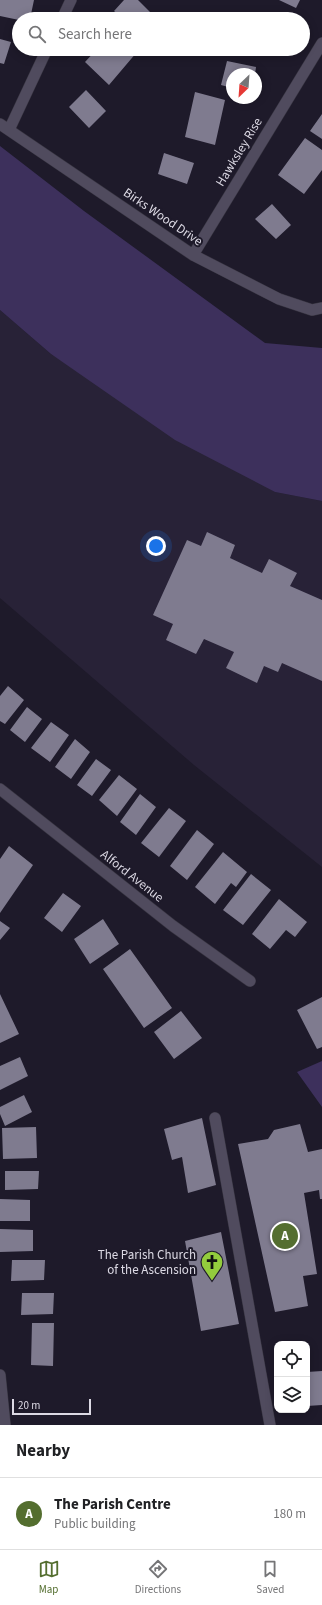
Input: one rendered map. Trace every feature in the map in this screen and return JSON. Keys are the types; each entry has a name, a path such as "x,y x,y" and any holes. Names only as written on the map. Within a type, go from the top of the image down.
{"street":[{"path":"65,12 71,0"},
{"name":"Hawksley Rise","path":"193,255 322,43"},
{"path":"4,127 43,56"},
{"name":"Birks Wood Drive","path":"4,127 193,255 279,299 312,310 322,308"},
{"name":"Alford Avenue","path":"0,789 173,926 250,981"},
{"path":"215,1118 270,1425"},
{"path":"0,1375 5,1425"}],"shaded area":[{"path":"0,146 84,211 265,343 322,348 322,501 275,492 175,440 51,354 0,310"},
{"path":"0,310 51,354 275,492 322,501 322,867 194,765 0,598"},
{"path":"322,1061 322,1107 297,1072"}],"building":[{"path":"0,0 34,0 31,12 12,12 12,19 0,16"},
{"path":"124,0 138,0 150,12 115,12 114,11"},
{"path":"279,0 300,0 296,8"},
{"path":"0,39 11,42 4,64 0,63"},
{"path":"91,56 134,56 109,85 85,62"},
{"path":"227,61 256,67 226,68 226,86 221,85"},
{"path":"86,90 106,111 89,128 69,107"},
{"path":"195,92 225,100 215,145 185,137"},
{"path":"322,114 322,139 310,131"},
{"path":"305,138 322,150 322,170 304,194 278,175"},
{"path":"164,153 194,163 187,184 158,174"},
{"path":"272,204 291,225 276,239 255,219"},
{"path":"207,532 235,545 230,558 262,573 269,559 297,573 290,586 322,600 322,681 282,663 278,672 264,666 257,683 226,668 234,652 204,639 196,654 166,640 173,624 153,615 187,540 201,546"},
{"path":"8,686 24,700 5,724 0,721 0,696"},
{"path":"27,707 42,719 25,742 10,730"},
{"path":"51,722 69,735 50,762 31,748"},
{"path":"75,739 90,752 71,779 55,767"},
{"path":"96,759 111,770 92,796 77,785"},
{"path":"119,775 137,789 117,816 99,800"},
{"path":"140,794 156,807 136,835 120,822"},
{"path":"169,808 186,821 159,857 141,843"},
{"path":"197,830 214,844 187,880 170,866"},
{"path":"9,846 33,865 0,913 0,859"},
{"path":"223,852 247,872 236,887 231,883 215,904 195,887"},
{"path":"251,874 271,890 243,925 223,910"},
{"path":"63,893 81,906 62,932 44,918"},
{"path":"279,899 307,922 295,937 286,930 270,949 252,934"},
{"path":"103,919 119,944 90,964 74,939"},
{"path":"0,921 10,928 0,940"},
{"path":"130,949 172,1008 144,1028 103,969"},
{"path":"0,994 19,1034 0,1043"},
{"path":"322,997 322,1047 317,1049 297,1010"},
{"path":"181,1011 202,1038 174,1059 154,1032"},
{"path":"20,1057 28,1076 0,1090 0,1066"},
{"path":"24,1095 32,1112 5,1126 0,1114 0,1107"},
{"path":"202,1118 216,1185 188,1193 182,1157 172,1160 164,1129"},
{"path":"300,1124 308,1152 322,1149 322,1199 320,1199 319,1190 304,1193 317,1274 303,1276 308,1306 275,1312 238,1144 268,1139 274,1130"},
{"path":"36,1127 37,1158 3,1159 2,1128"},
{"path":"5,1171 39,1171 38,1189 5,1190"},
{"path":"0,1199 30,1200 30,1221 0,1221"},
{"path":"0,1229 33,1230 33,1251 0,1252"},
{"name":"The Parish Church of the Ascension","path":"221,1232 239,1324 201,1331 185,1241"},
{"path":"12,1260 45,1260 44,1280 11,1281"},
{"path":"22,1293 54,1293 53,1314 21,1315"},
{"path":"32,1323 54,1323 53,1366 31,1365"},
{"path":"322,1371 322,1405 310,1406 310,1372"}],"place":[{"name":"The Parish Centre","path":"285,1236"},
{"name":"The Parish Church of the Ascension","path":"212,1282"}]}
